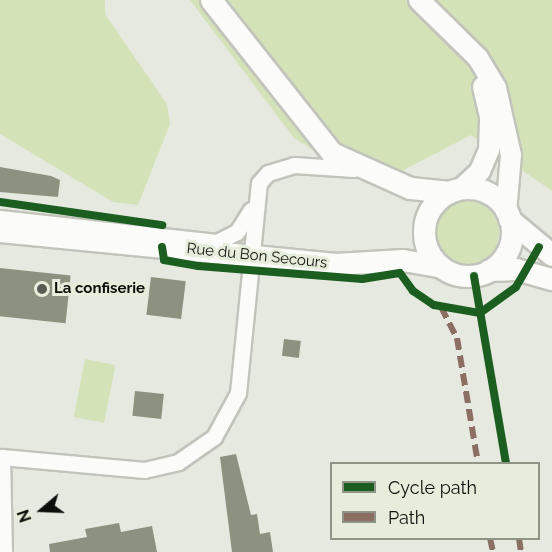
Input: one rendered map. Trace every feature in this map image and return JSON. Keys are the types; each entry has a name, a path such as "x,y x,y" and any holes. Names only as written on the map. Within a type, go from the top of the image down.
{"main road":[{"path":"211,0 316,138 338,157 410,188 485,192 552,255"},
{"path":"455,190 431,208 424,227 426,247 441,267 465,276 489,270 516,269 552,279"},
{"path":"489,270 509,246 508,215"},
{"name":"Rue du Bon Secours","path":"0,231 345,265 416,261 441,267"}],"street":[{"path":"419,0 483,65 500,99 511,155 508,215"},
{"path":"442,24 475,69 489,107 486,160 455,190"},
{"name":"Rue du Bon Secours","path":"0,218 216,242 237,232 254,201 261,180 287,166 319,164 369,172"},
{"path":"4,552 1,457 144,470 178,462 205,446 237,399 254,201"}],"green space":[{"path":"0,0 105,0 105,14 167,104 170,124 138,205 113,202 0,134"},
{"path":"190,0 552,0 552,191 471,135 400,172 320,154 294,138"},
{"path":"467,201 485,207 493,215 499,233 493,251 485,259 467,265 449,259 441,251 435,233 441,215 449,207"},
{"path":"85,359 115,365 104,423 74,417"}],"building":[{"path":"0,167 51,176 60,180 58,197 0,192"},
{"path":"0,268 71,275 66,323 0,316"},
{"path":"151,277 186,281 181,319 146,315"},
{"path":"284,339 301,341 299,358 282,356"},
{"path":"135,391 164,394 161,419 132,416"},
{"path":"236,454 251,515 257,514 260,534 270,532 273,552 232,552 220,457"},
{"path":"119,523 121,532 152,526 157,552 50,552 49,544 87,537 85,529"}],"marked path":[{"path":"441,307 457,338 478,462"},
{"path":"490,540 493,552"},
{"path":"519,540 521,552"}],"cycle path":[{"path":"0,202 162,225"},
{"path":"162,247 164,260 198,266 362,279 400,273 413,291 434,305 480,313 516,287 539,247"},
{"path":"474,276 506,462"}],"place":[{"name":"La confiserie","path":"42,289"}]}
